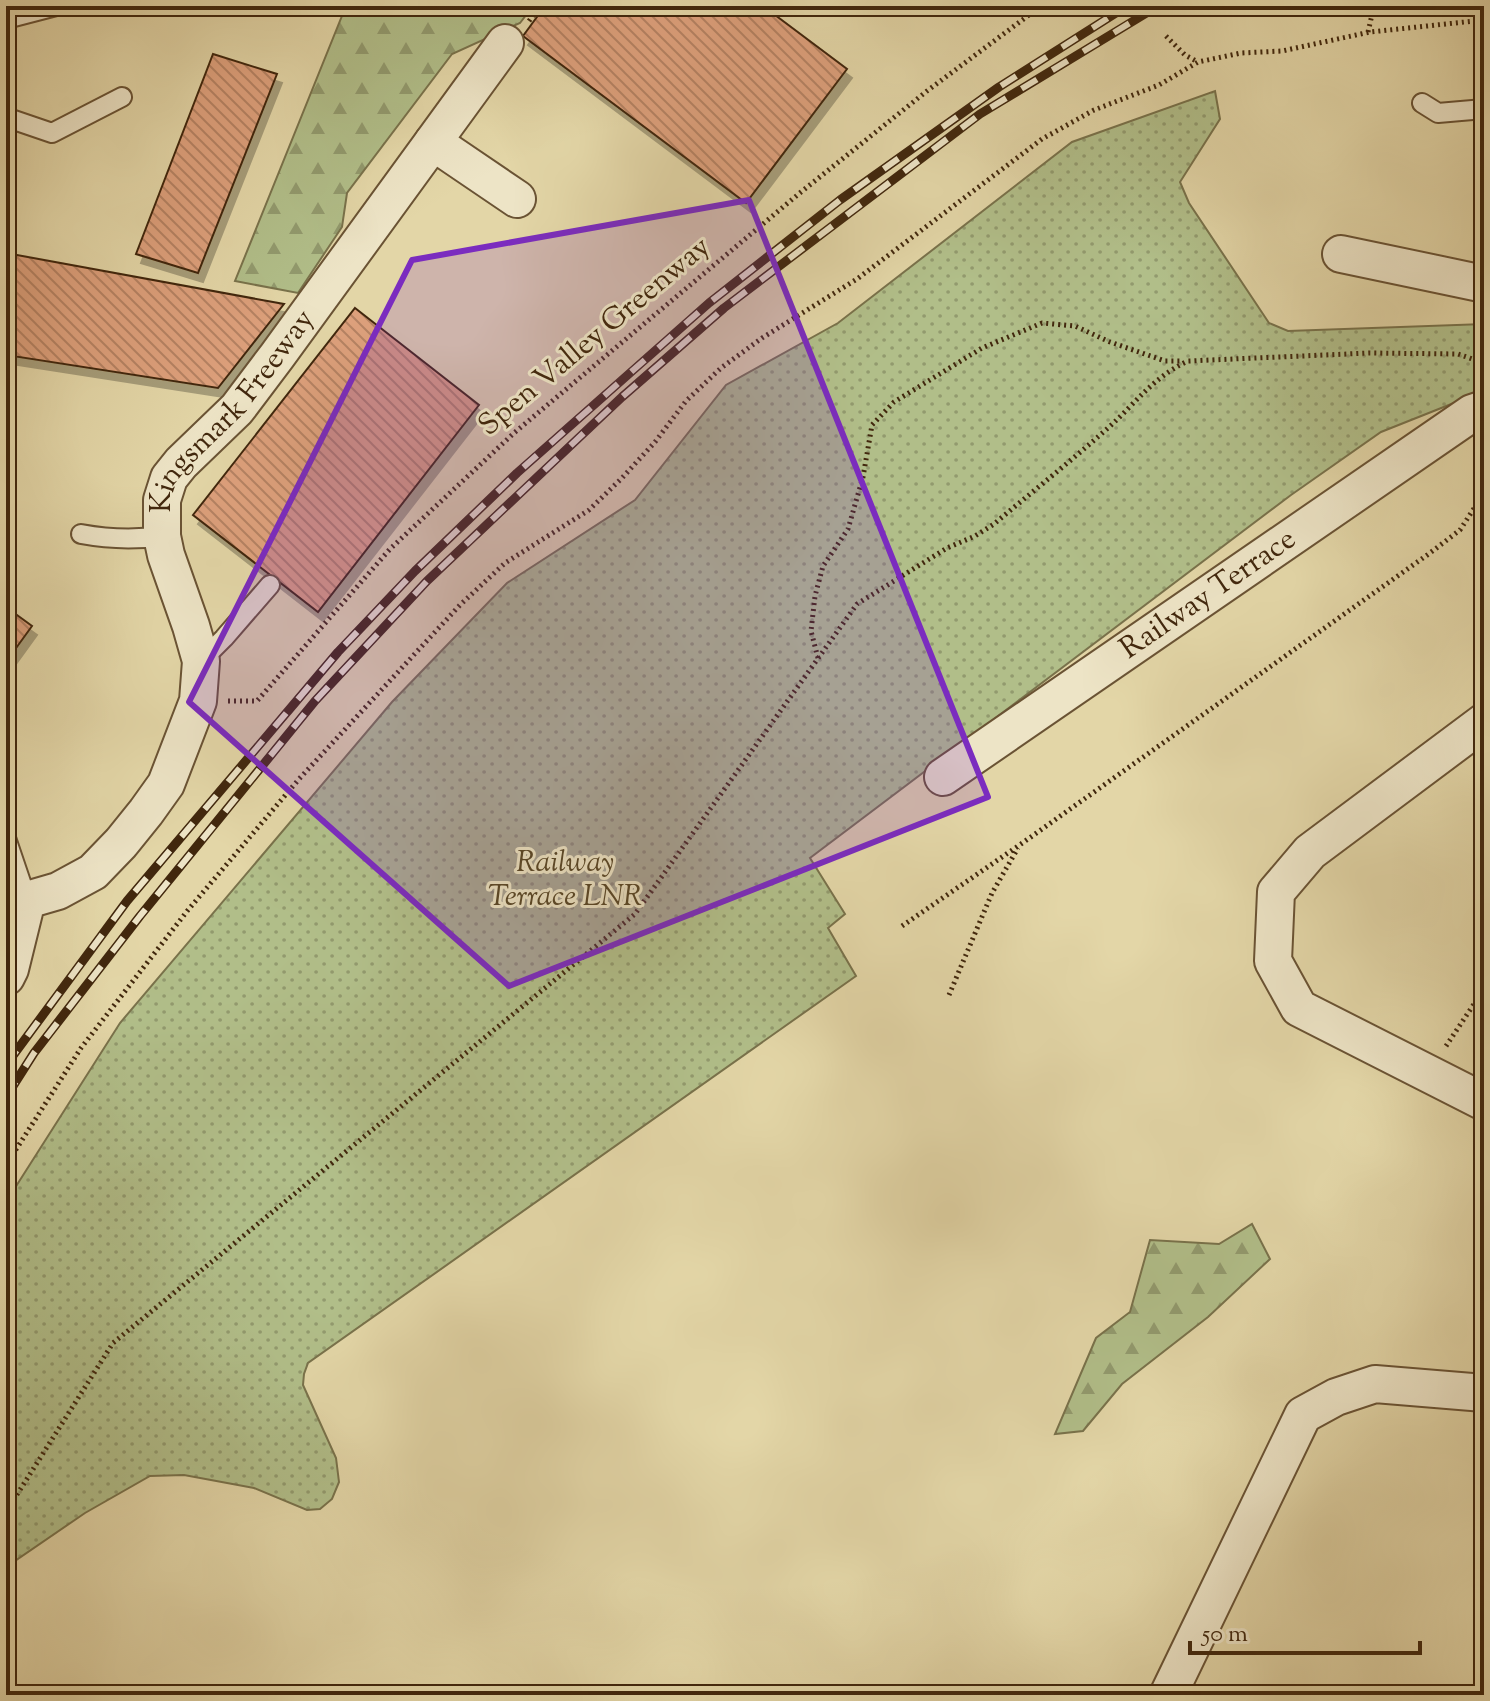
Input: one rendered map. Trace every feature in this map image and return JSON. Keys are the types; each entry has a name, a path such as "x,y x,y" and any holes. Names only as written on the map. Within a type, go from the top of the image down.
{"street":[{"name":"Kingsmark Freeway","path":"27,900 58,891 93,872 121,843 166,784 198,701 201,661 162,536 162,500 169,478 237,409 505,43"},
{"path":"433,142 517,199"},
{"path":"1341,254 1484,284"},
{"name":"Railway Terrace","path":"943,777 1478,411"},
{"path":"1484,722 1310,852 1276,892 1273,961 1299,1008 1484,1102"},
{"path":"6,977 27,900"},
{"path":"1168,1695 1303,1415 1336,1397 1375,1384 1484,1393"}],"lane":[{"path":"6,19 56,6"},
{"path":"6,114 8,118 52,133 122,97"},
{"path":"1422,103 1438,113 1484,109"},
{"path":"81,534 140,539 162,536"},
{"path":"201,661 270,585"},
{"path":"6,838 27,900"}],"path":[{"name":"Spen Valley Greenway","path":"198,701 257,701 390,549 514,433 801,192 927,91 1041,6"},
{"path":"1367,33 1374,6"},
{"path":"6,1165 81,1048 188,910 299,779 460,605 505,563 589,510 655,442 686,401 721,368 751,345 857,279 1042,139 1094,110 1159,85 1198,62 1241,53 1282,51 1367,33 1484,20"},
{"path":"1166,36 1185,55 1198,62"},
{"path":"818,658 811,631 815,596 823,566 848,529 863,477 872,425 894,402 982,348 1042,323 1075,326 1165,361 1370,353 1458,354 1484,363"},
{"path":"6,1509 113,1343 635,914 857,604 947,548 994,524 1110,426 1168,370 1188,361"},
{"path":"902,926 1430,553 1460,530 1484,493"},
{"path":"949,995 992,893 1021,844"},
{"path":"1428,1073 1484,989"}],"highlighted area":[{"path":"749,200 988,797 509,986 189,702 412,260"}],"green space":[{"path":"346,6 533,6 520,23 452,54 347,193 342,227 298,293 235,281"},
{"name":"Railway Terrace LNR","path":"1215,91 1220,119 1180,182 1189,203 1269,323 1288,331 1484,324 1484,391 1381,432 1291,495 810,858 845,914 828,928 856,976 308,1363 303,1385 336,1458 339,1482 332,1499 320,1509 307,1510 254,1488 184,1475 150,1476 85,1513 6,1567 6,1202 120,1023 392,702 507,583 635,500 726,385 838,323 1072,142"},
{"path":"1252,1224 1270,1259 1208,1317 1122,1384 1083,1431 1055,1434 1096,1338 1130,1312 1150,1240 1219,1244"}],"building":[{"path":"545,6 763,6 847,69 746,203 523,36"},
{"path":"213,54 277,74 198,273 136,254"},
{"path":"6,253 284,304 218,388 6,355"},
{"path":"355,308 479,405 318,612 193,515"},
{"path":"6,607 32,626 6,662"}],"railway":[{"path":"6,1065 127,901 338,652 415,571 517,473 709,303 840,200 999,87 1127,6"},
{"path":"6,1097 34,1053 140,916 315,701 427,581 622,397 724,308 980,114 1158,6"}]}
